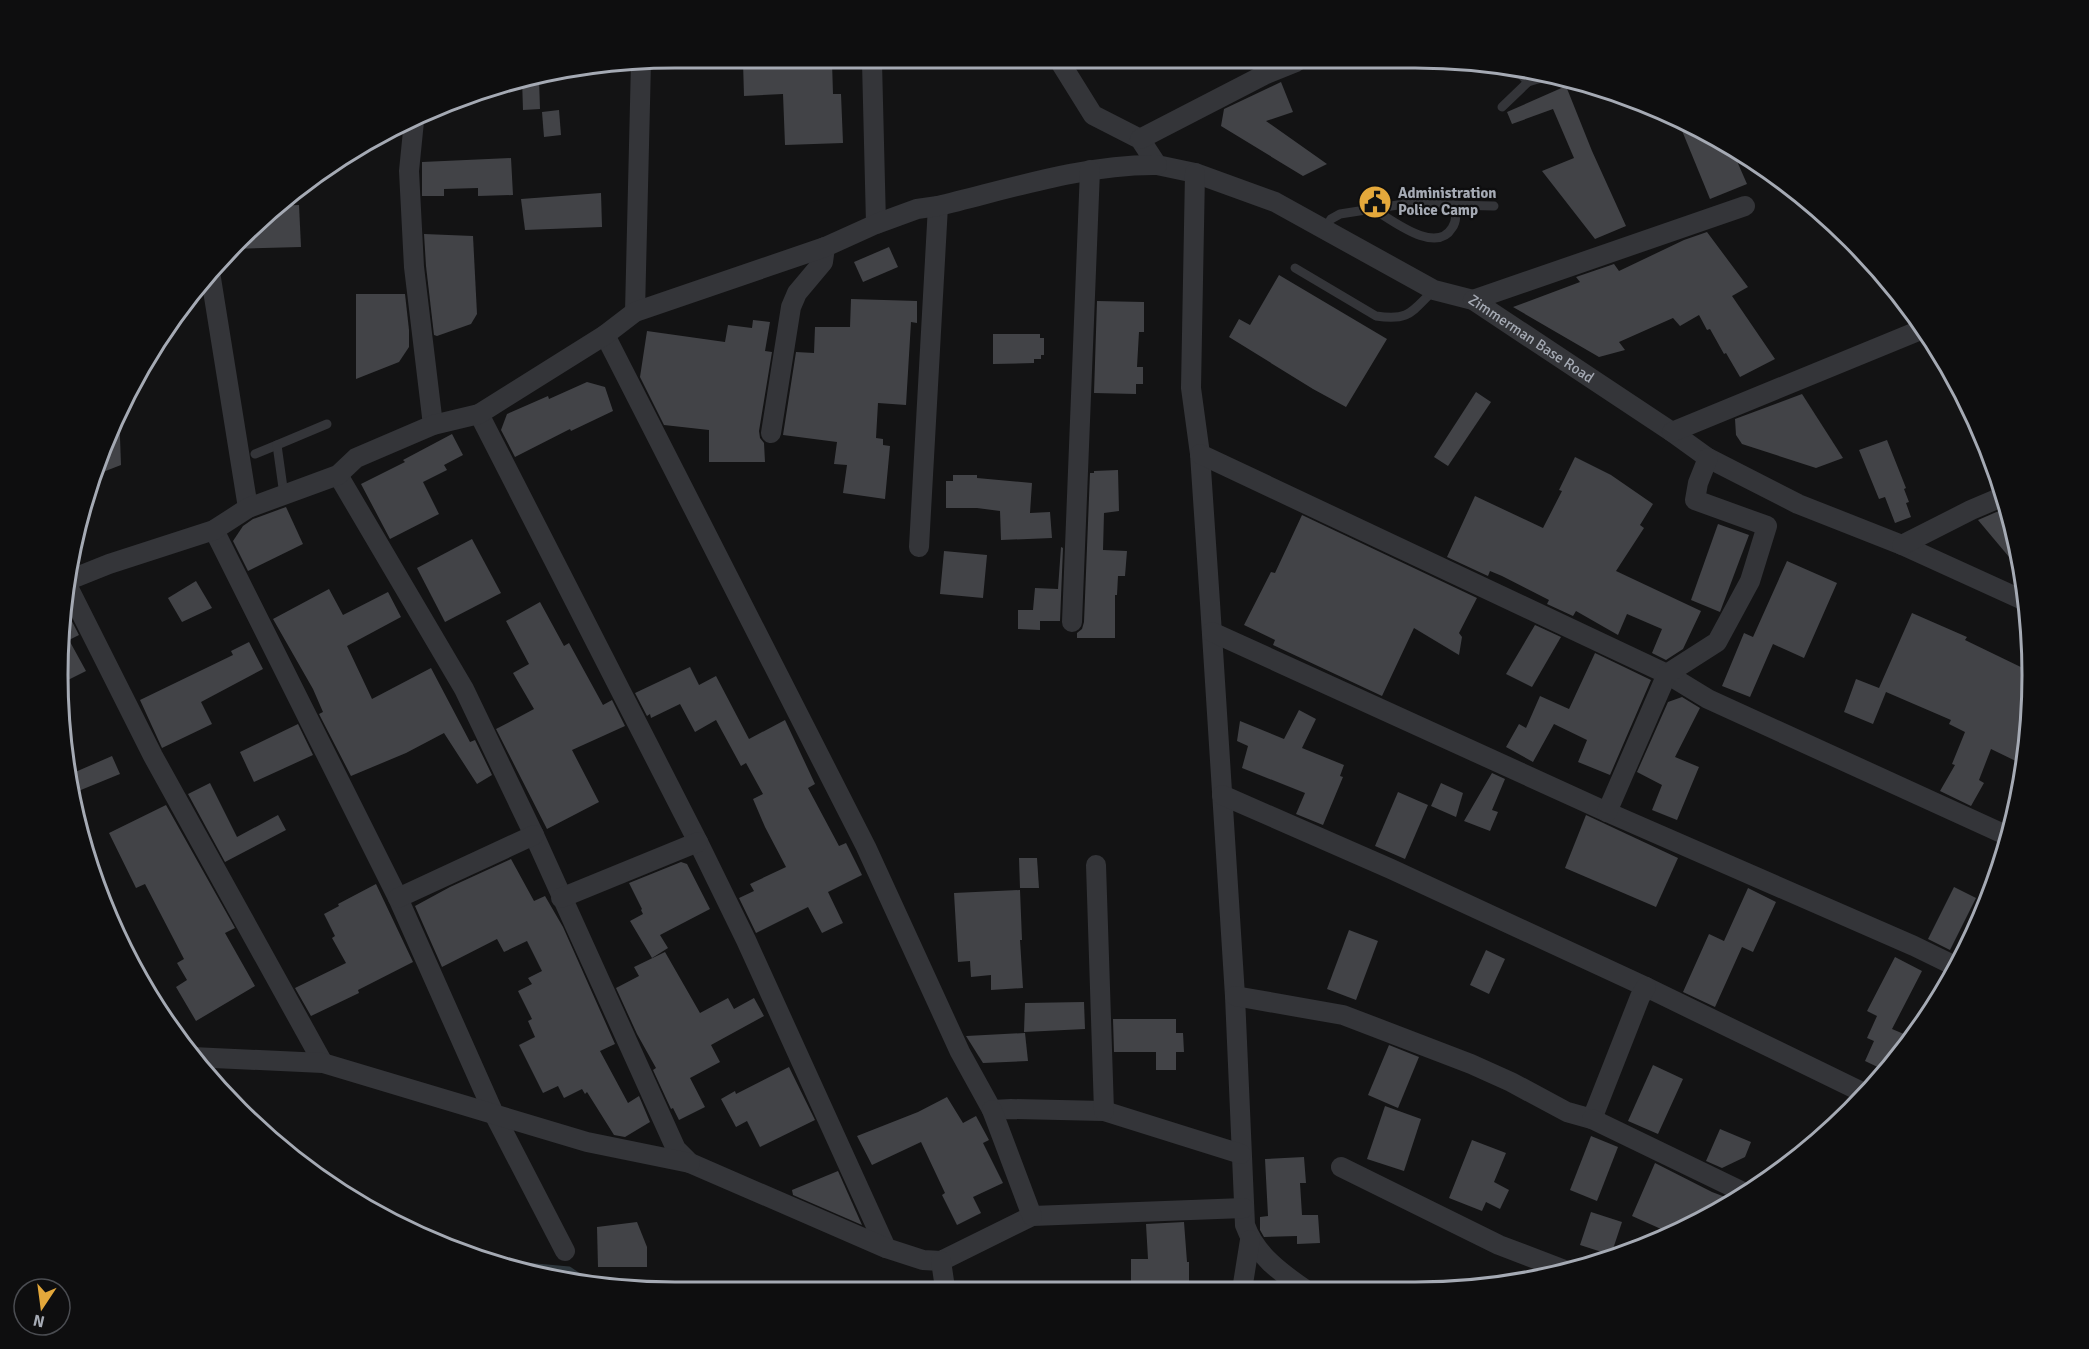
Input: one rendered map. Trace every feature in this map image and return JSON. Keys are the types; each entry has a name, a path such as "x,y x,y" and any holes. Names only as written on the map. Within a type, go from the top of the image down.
{"street":[{"path":"872,68 876,224"},
{"path":"1064,68 1093,115 1140,139 1157,165"},
{"path":"1140,139 1281,68"},
{"path":"635,312 641,69"},
{"path":"413,127 409,171 414,267 433,425"},
{"name":"Zimmerman Base Road","path":"76,577 109,564 214,530 248,508 338,475 356,458 433,425 479,414 604,335 635,312 825,247 917,209 1126,164 1157,165 1195,173 1275,202 1434,290 1473,300 1708,458 1798,504 1902,545 2016,597"},
{"path":"1072,622 1090,170"},
{"path":"1195,173 1191,388 1200,454 1212,632 1235,996 1245,1225 1250,1240 1279,1280"},
{"path":"919,547 938,206"},
{"path":"1473,300 1745,206"},
{"path":"771,433 790,307 796,293 823,262 825,247"},
{"path":"212,282 248,508"},
{"path":"1672,432 1915,332"},
{"path":"604,335 866,847 960,1053 992,1110 1032,1216"},
{"path":"479,414 746,940 886,1248"},
{"path":"1200,454 1667,674 1708,699 2001,833"},
{"path":"1607,812 1667,674 1717,642 1750,581 1767,526 1695,500 1698,483 1708,458"},
{"path":"338,475 464,689 534,836 676,1149 690,1162"},
{"path":"1902,545 1996,500"},
{"path":"214,530 398,898 495,1116 566,1251"},
{"path":"73,597 153,756 323,1063"},
{"path":"1212,632 1607,812 1948,963"},
{"path":"1222,795 1391,869 1646,987 1857,1090"},
{"path":"398,898 534,836"},
{"path":"561,898 698,842"},
{"path":"1096,865 1104,1112"},
{"path":"1592,1119 1646,987"},
{"path":"1235,996 1343,1015 1472,1064 1512,1082 1567,1112 1592,1119 1736,1189"},
{"path":"204,1058 323,1063 586,1142 690,1162 886,1248 923,1260 941,1262 1032,1216 1244,1208"},
{"path":"992,1110 1104,1112 1241,1154"},
{"path":"1341,1167 1500,1245 1553,1265"},
{"path":"1243,1282 1250,1240"},
{"path":"941,1262 944,1282"}],"lane":[{"path":"1524,78 1528,82"},
{"path":"1502,107 1528,82 1536,80"},
{"path":"1324,229 1331,219 1340,214 1404,204 1494,206"},
{"path":"1376,210 1413,234 1432,237 1450,232 1456,219 1454,205"},
{"path":"1295,268 1376,316 1391,319 1408,314 1434,290"},
{"path":"255,454 327,424"},
{"path":"277,445 284,495"}],"building":[{"path":"743,68 832,68 833,94 841,94 843,143 785,145 783,94 744,96"},
{"path":"1281,82 1293,112 1266,121 1327,164 1303,176 1221,126 1224,109"},
{"path":"539,83 540,109 523,110 522,87"},
{"path":"1566,87 1626,226 1595,239 1542,171 1574,158 1553,109 1512,124 1507,112"},
{"path":"559,110 561,135 544,137 542,112"},
{"path":"1681,129 1737,161 1747,184 1710,199"},
{"path":"511,158 513,195 478,196 478,188 444,189 444,196 422,196 422,162"},
{"path":"601,193 602,227 525,230 521,199"},
{"path":"290,205 299,205 301,247 242,249 274,218"},
{"path":"1707,232 1748,287 1732,296 1775,359 1740,377 1699,315 1680,326 1673,318 1619,342 1625,350 1599,357 1513,307 1580,282 1576,277 1614,264 1619,271 1684,240"},
{"path":"424,234 473,236 477,314 471,324 437,336 434,335"},
{"path":"889,247 898,267 863,282 854,262"},
{"path":"1279,275 1387,339 1346,407 1229,337 1239,319 1250,325"},
{"path":"356,294 405,294 409,347 399,362 356,379"},
{"path":"851,299 917,301 917,323 911,322 906,405 878,403 876,438 883,439 883,445 890,446 885,499 843,493 847,465 834,464 837,442 783,435 796,352 814,353 815,327 850,327"},
{"path":"1097,301 1144,302 1144,332 1139,332 1137,367 1143,367 1143,384 1136,384 1136,394 1094,393"},
{"path":"753,320 770,322 765,351 772,352 759,431 764,443 765,462 709,462 709,430 664,425 640,377 647,331 725,342 728,325 752,328"},
{"path":"993,334 1040,334 1040,338 1044,338 1044,355 1041,355 1041,359 1034,359 1034,363 993,364"},
{"path":"587,382 605,387 613,411 571,431 570,429 515,457 501,430 507,414"},
{"path":"1476,392 1491,402 1448,466 1434,457"},
{"path":"1802,394 1843,458 1816,468 1742,444 1736,435 1735,419"},
{"path":"120,429 121,465 103,472"},
{"path":"452,434 463,455 444,465 447,470 423,482 439,514 390,539 361,484 405,462 403,460"},
{"path":"1887,440 1906,488 1904,489 1909,502 1906,503 1911,517 1895,523 1885,497 1879,499 1859,450"},
{"path":"1575,457 1611,475 1653,504 1640,525 1644,528 1616,571 1701,611 1683,649 1666,660 1652,653 1662,629 1627,614 1618,635 1576,611 1573,616 1547,604 1549,600 1502,576 1490,571 1488,576 1447,557 1475,496 1543,528 1562,491 1559,490"},
{"path":"1118,470 1119,511 1104,513 1103,550 1127,551 1125,576 1118,576 1117,595 1115,595 1115,638 1077,638 1077,633 1082,629 1084,622 1090,473"},
{"path":"953,475 977,475 977,478 1032,483 1030,513 1050,512 1052,538 1001,540 1000,511 946,508 946,481 953,481"},
{"path":"286,507 303,544 248,571 233,541 243,526 253,519"},
{"path":"1999,511 2010,559 1978,520"},
{"path":"1302,515 1477,598 1459,633 1462,637 1459,655 1414,628 1382,696 1273,645 1275,640 1244,625 1271,572 1275,573"},
{"path":"1718,524 1749,535 1720,612 1691,600"},
{"path":"472,539 501,593 445,622 417,568"},
{"path":"1061,547 1063,548 1060,621 1040,621 1040,630 1018,629 1018,610 1033,610 1035,588 1058,589"},
{"path":"944,551 987,555 983,598 940,594"},
{"path":"1787,561 1837,583 1804,658 1773,644 1750,697 1722,686 1744,633 1753,637"},
{"path":"196,581 212,608 182,622 168,598"},
{"path":"329,589 343,615 388,592 401,617 347,646 372,699 431,668 470,742 475,740 492,775 477,784 444,733 406,753 351,776 319,714 323,712 313,689 273,619"},
{"path":"540,602 564,646 569,643 603,705 612,700 625,726 572,750 599,802 547,829 496,729 534,709 513,673 529,664 506,621"},
{"path":"1912,613 1967,637 1965,640 2022,667 2015,761 1991,749 1979,780 1984,783 1971,806 1940,791 1955,765 1952,764 1965,732 1949,724 1951,720 1886,692 1873,724 1844,712 1856,679 1879,688"},
{"path":"71,619 79,635 69,640 86,671 68,680 69,635"},
{"path":"1535,625 1561,637 1532,687 1506,674"},
{"path":"249,642 263,669 201,702 212,724 162,748 140,700 233,655 231,651"},
{"path":"1595,653 1651,680 1610,775 1578,762 1587,740 1554,724 1533,762 1506,747 1519,724 1526,728 1540,696 1569,709"},
{"path":"690,667 699,685 716,676 749,739 785,720 815,784 808,788 839,846 846,843 862,875 828,892 843,923 822,933 808,907 756,933 739,898 754,891 750,884 786,867 753,799 763,794 746,763 741,766 716,720 695,732 680,704 651,718 650,714 647,716 635,693"},
{"path":"1682,697 1700,708 1675,757 1699,767 1677,820 1652,810 1662,785 1637,772 1668,702"},
{"path":"1299,710 1316,719 1302,748 1344,765 1340,776 1343,777 1323,825 1296,814 1305,793 1242,768 1248,746 1237,741 1240,721 1284,739"},
{"path":"298,724 313,755 254,782 240,752"},
{"path":"112,756 120,774 79,791 76,772"},
{"path":"1492,773 1505,779 1492,810 1498,812 1490,831 1464,821"},
{"path":"210,783 237,837 278,815 286,830 225,862 188,794"},
{"path":"1441,783 1463,793 1456,817 1431,806"},
{"path":"1398,792 1428,805 1405,859 1375,846"},
{"path":"166,805 235,928 225,933 255,986 196,1021 176,987 187,980 177,963 184,959 145,884 136,888 109,833"},
{"path":"1586,815 1678,858 1656,907 1565,868"},
{"path":"1019,858 1037,858 1039,888 1020,888"},
{"path":"511,859 534,901 545,896 563,927 615,1044 600,1051 628,1103 639,1096 650,1122 625,1137 614,1135 587,1092 585,1094 582,1089 564,1098 558,1086 543,1093 519,1045 535,1037 528,1021 532,1019 518,991 532,984 528,978 542,971 527,941 504,952 497,939 442,967 415,906"},
{"path":"681,862 687,864 710,909 660,935 668,948 652,958 630,921 643,914 629,883"},
{"path":"376,884 413,962 358,990 359,993 311,1016 295,988 346,963 332,938 335,936 324,914"},
{"path":"1954,887 1976,898 1950,950 1928,939"},
{"path":"1748,888 1776,902 1753,952 1742,947 1715,1007 1683,992 1709,934 1724,941"},
{"path":"1020,890 1023,988 991,990 991,975 971,977 970,961 958,962 954,893"},
{"path":"1349,930 1378,941 1356,1000 1327,989"},
{"path":"1486,950 1505,959 1489,994 1470,985"},
{"path":"665,952 700,1013 728,998 734,1009 754,998 764,1016 711,1045 720,1062 690,1078 705,1107 679,1120 673,1108 671,1109 653,1070 656,1068 616,988 639,976 634,967"},
{"path":"1895,957 1922,971 1892,1029 1903,1034 1877,1067 1865,1061 1874,1041 1867,1038 1877,1016 1867,1011"},
{"path":"1084,1002 1085,1029 1024,1032 1025,1003"},
{"path":"1113,1019 1176,1019 1176,1033 1183,1033 1184,1052 1176,1052 1176,1070 1156,1070 1156,1052 1114,1052"},
{"path":"1025,1033 1028,1061 983,1063 966,1036"},
{"path":"1389,1045 1419,1057 1398,1108 1368,1095"},
{"path":"1653,1065 1683,1079 1658,1134 1628,1121"},
{"path":"789,1067 815,1120 760,1147 747,1121 736,1127 721,1099 735,1091 736,1094"},
{"path":"947,1097 963,1123 976,1116 989,1140 983,1143 1003,1183 973,1197 981,1213 957,1225 942,1195 945,1193 921,1142 872,1165 857,1136 918,1112"},
{"path":"1385,1106 1421,1119 1404,1171 1367,1159"},
{"path":"1720,1129 1751,1142 1745,1157 1722,1168 1706,1161"},
{"path":"1591,1136 1618,1147 1597,1201 1570,1190"},
{"path":"1472,1140 1506,1153 1494,1182 1509,1190 1500,1209 1486,1202 1482,1211 1449,1198"},
{"path":"1304,1157 1306,1183 1300,1183 1302,1215 1318,1215 1320,1243 1297,1244 1297,1236 1264,1237 1260,1230 1260,1217 1268,1216 1265,1159"},
{"path":"1655,1163 1724,1196 1661,1229 1632,1216"},
{"path":"838,1171 862,1225 793,1195 792,1190"},
{"path":"1591,1212 1622,1222 1613,1248 1601,1252 1580,1245"},
{"path":"637,1222 647,1247 647,1267 598,1267 597,1227"},
{"path":"1184,1222 1189,1281 1131,1282 1131,1259 1148,1259 1146,1224"}],"waterway":[{"path":"548,1268 569,1270 573,1273"}],"place":[{"name":"Administration Police Camp","path":"1375,202"}]}
